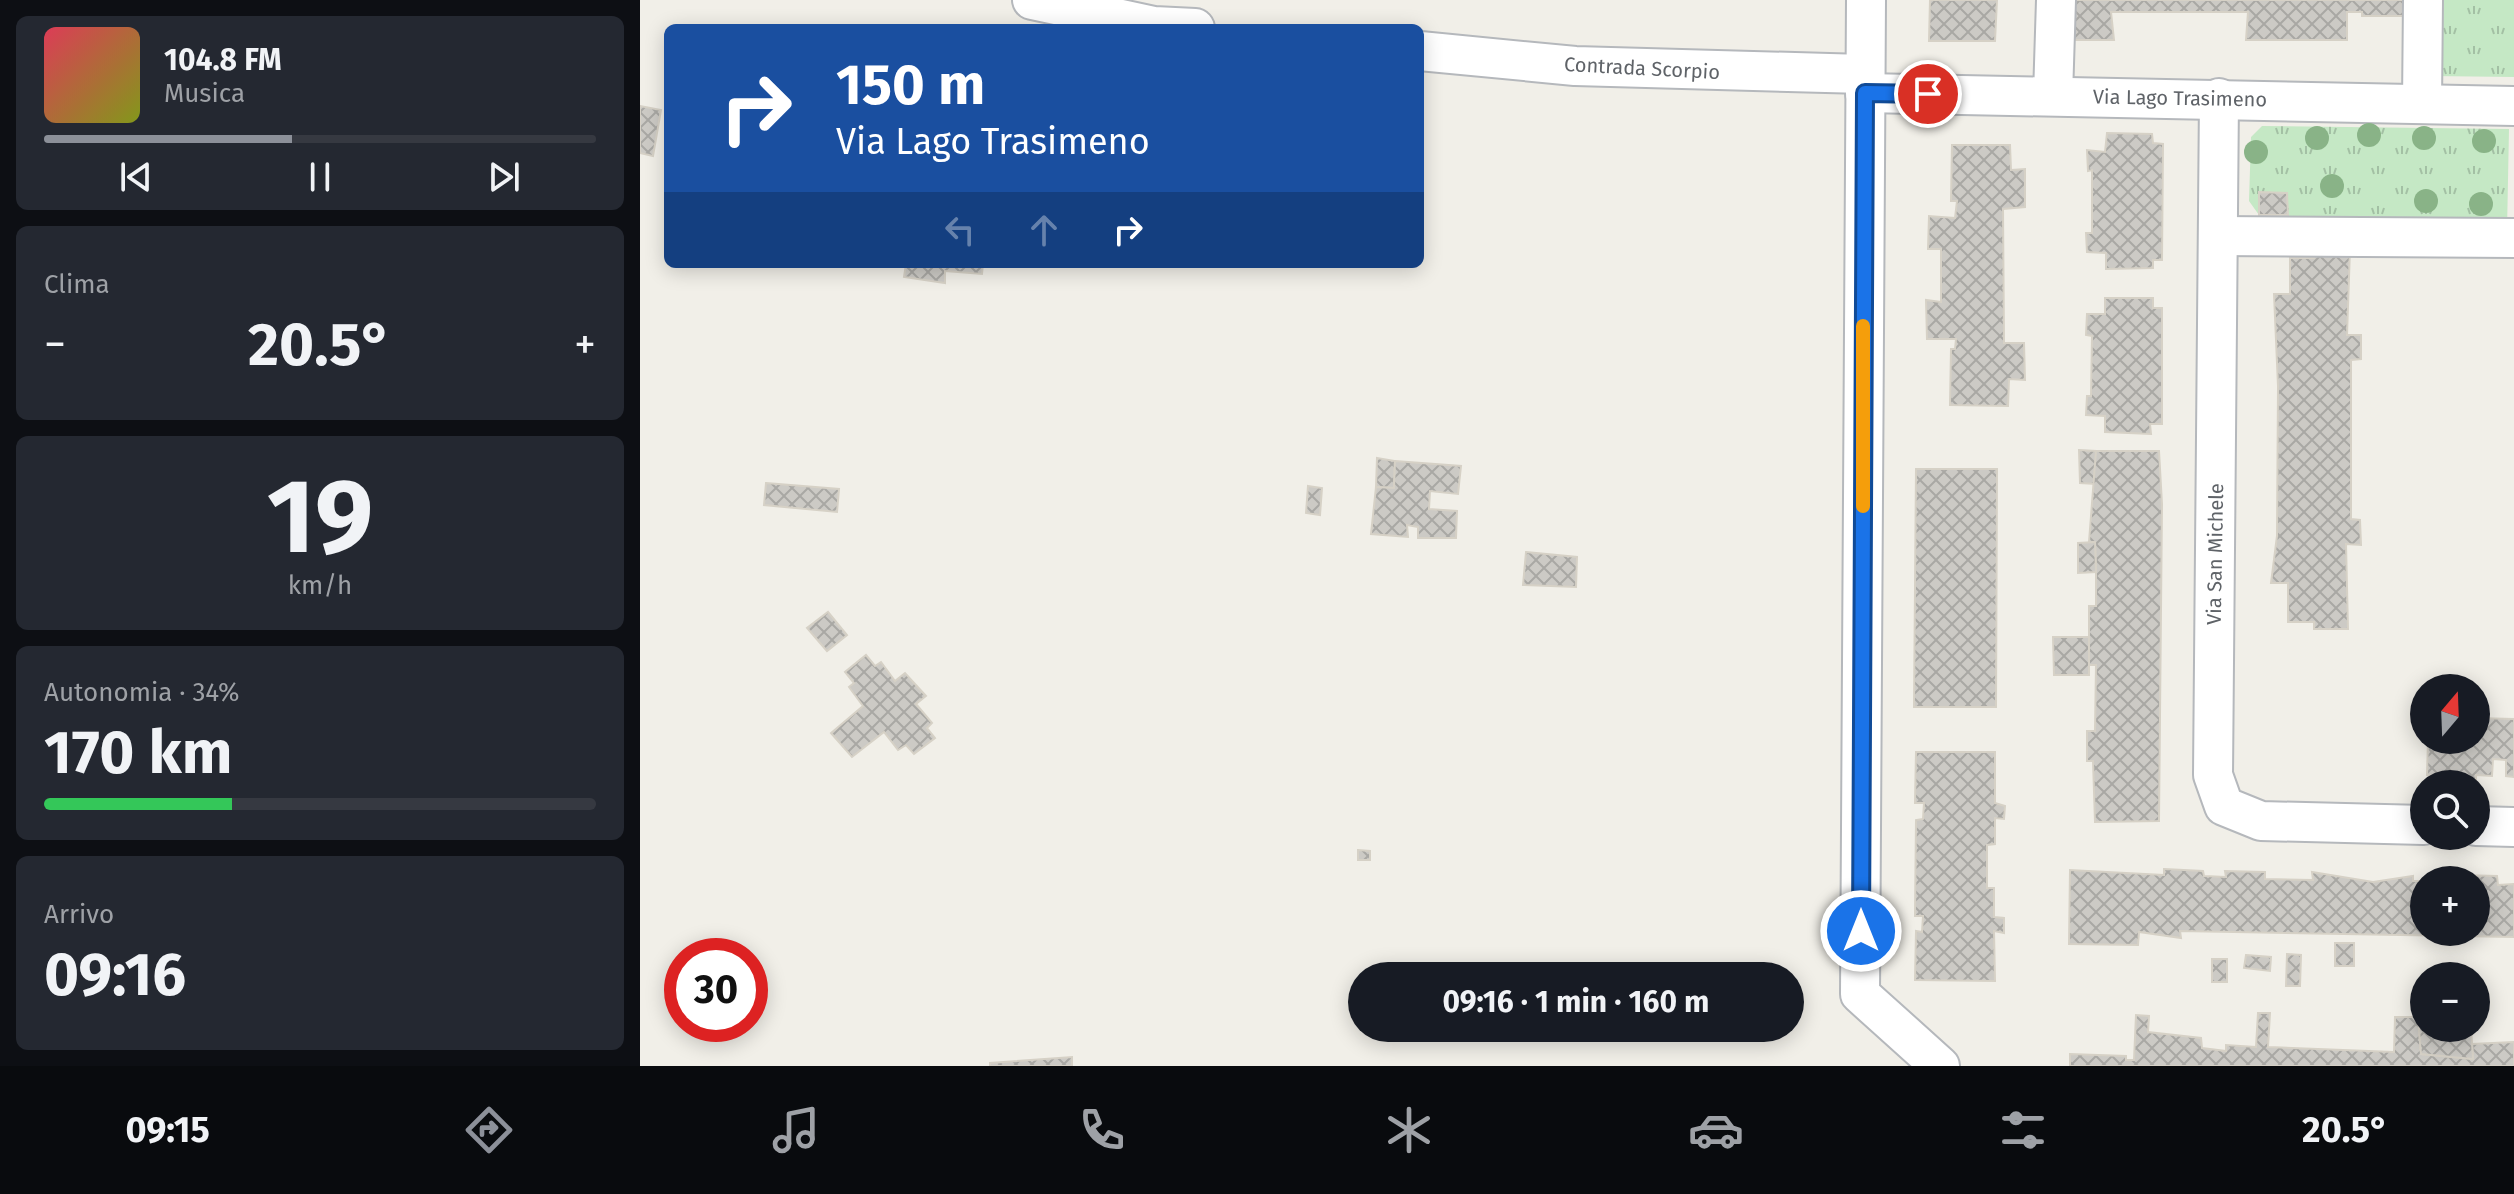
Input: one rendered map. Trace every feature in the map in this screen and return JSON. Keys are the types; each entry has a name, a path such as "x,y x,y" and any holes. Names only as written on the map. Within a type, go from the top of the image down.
{"street":[{"path":"1032,0 1145,24"},
{"path":"1866,0 1860,994 1940,1066"},
{"path":"2053,96 2056,0"},
{"path":"2422,103 2423,0"},
{"name":"Contrada Scorpio","path":"1424,51 1575,66 1864,84"},
{"name":"Via Lago Trasimeno","path":"1864,84 2053,96 2508,103"},
{"name":"Via San Michele","path":"2219,98 2213,775 2224,806 2261,821 2410,825"},
{"path":"2218,236 2514,238"},
{"path":"2490,826 2514,827"}],"green space":[{"path":"2430,0 2514,0 2514,77 2430,76"},
{"path":"2262,126 2509,129 2507,231 2289,230 2287,193 2260,192 2259,215 2249,201 2251,137"}],"building":[{"path":"1930,0 1997,0 1995,41 1929,41"},
{"path":"2063,0 2412,0 2412,16 2362,16 2362,12 2347,12 2347,40 2246,40 2248,12 2111,12 2114,40 2063,40"},
{"path":"640,106 661,110 653,156 640,153"},
{"path":"2107,133 2152,134 2153,143 2163,144 2162,260 2153,260 2153,268 2106,269 2106,253 2087,252 2086,233 2092,233 2092,170 2088,171 2087,150 2105,152"},
{"path":"1952,145 2010,145 2011,170 2025,169 2025,207 2003,209 2004,343 2024,343 2025,380 2009,379 2008,406 1950,405 1951,349 1955,349 1956,339 1927,339 1926,300 1941,302 1941,249 1928,249 1929,216 1955,218 1957,201 1951,201"},
{"path":"2259,192 2287,193 2288,215 2259,215"},
{"path":"2315,248 2350,249 2347,335 2361,335 2361,359 2351,360 2351,519 2360,520 2361,545 2346,544 2348,629 2314,629 2314,622 2288,622 2288,583 2271,583 2277,536 2278,386 2274,294 2290,294 2290,258 2314,258"},
{"path":"905,268 983,268 982,274 945,271 945,283 904,277"},
{"path":"2105,298 2153,298 2153,308 2162,308 2162,424 2150,424 2151,434 2105,432 2105,416 2086,415 2087,396 2091,396 2092,336 2086,335 2087,314 2105,314"},
{"path":"2079,450 2096,451 2096,484 2080,483"},
{"path":"2096,451 2159,451 2162,504 2159,821 2095,822 2093,761 2087,761 2087,731 2095,731 2096,665 2089,665 2089,606 2096,606 2096,572 2095,542 2089,542"},
{"path":"1377,458 1395,461 1394,488 1376,487"},
{"path":"1395,461 1461,466 1458,494 1430,491 1429,509 1457,511 1456,538 1418,538 1418,527 1407,525 1408,537 1371,534 1376,487 1394,488"},
{"path":"1916,469 1997,469 1996,707 1914,707"},
{"path":"766,483 839,489 837,512 764,505"},
{"path":"1308,486 1322,488 1320,515 1306,513"},
{"path":"2095,542 2096,572 2078,573 2078,543"},
{"path":"1526,552 1577,557 1576,587 1523,585"},
{"path":"828,612 847,635 827,651 807,628"},
{"path":"2053,637 2089,637 2089,675 2054,675"},
{"path":"866,655 875,666 881,662 895,681 905,673 926,696 916,704 932,723 927,728 935,738 914,754 906,745 898,750 884,732 852,757 831,733 863,706 849,687 854,683 845,672"},
{"path":"2490,718 2514,719 2514,777 2506,776 2506,760 2493,759 2492,776 2490,770 2427,770 2428,754 2490,754"},
{"path":"1916,752 1995,752 1995,803 2005,806 2004,819 1995,818 1995,844 1987,845 1987,888 1994,888 1994,917 2004,918 2004,933 1994,931 1995,981 1915,980 1916,931 1922,932 1923,916 1915,916 1916,820 1923,819 1924,803 1915,803"},
{"path":"1358,850 1370,851 1370,860 1358,860"},
{"path":"2164,869 2203,871 2204,876 2226,877 2225,871 2265,872 2265,879 2313,880 2312,872 2373,882 2410,876 2410,935 2180,931 2181,938 2139,932 2138,945 2069,944 2070,870 2164,875"},
{"path":"2490,876 2497,876 2498,885 2514,884 2514,937 2490,937"},
{"path":"2335,943 2354,943 2354,966 2335,966"},
{"path":"2287,954 2301,955 2300,986 2286,986"},
{"path":"2246,955 2271,957 2270,971 2244,968"},
{"path":"2212,959 2227,959 2227,982 2212,982"},
{"path":"2258,1013 2270,1013 2268,1047 2394,1052 2395,1017 2410,1017 2410,1042 2420,1042 2421,1054 2473,1059 2472,1044 2514,1042 2514,1066 2070,1066 2070,1054 2126,1056 2126,1060 2134,1060 2136,1015 2149,1016 2148,1032 2201,1038 2202,1048 2226,1051 2226,1045 2256,1047"},
{"path":"2420,1042 2472,1042 2473,1059 2421,1054"},
{"path":"1072,1057 1072,1066 990,1066 990,1063"}],"slow traffic":[{"path":"1863,326 1863,506"}],"route":[{"path":"1861,931 1865,93 1928,94"}]}
